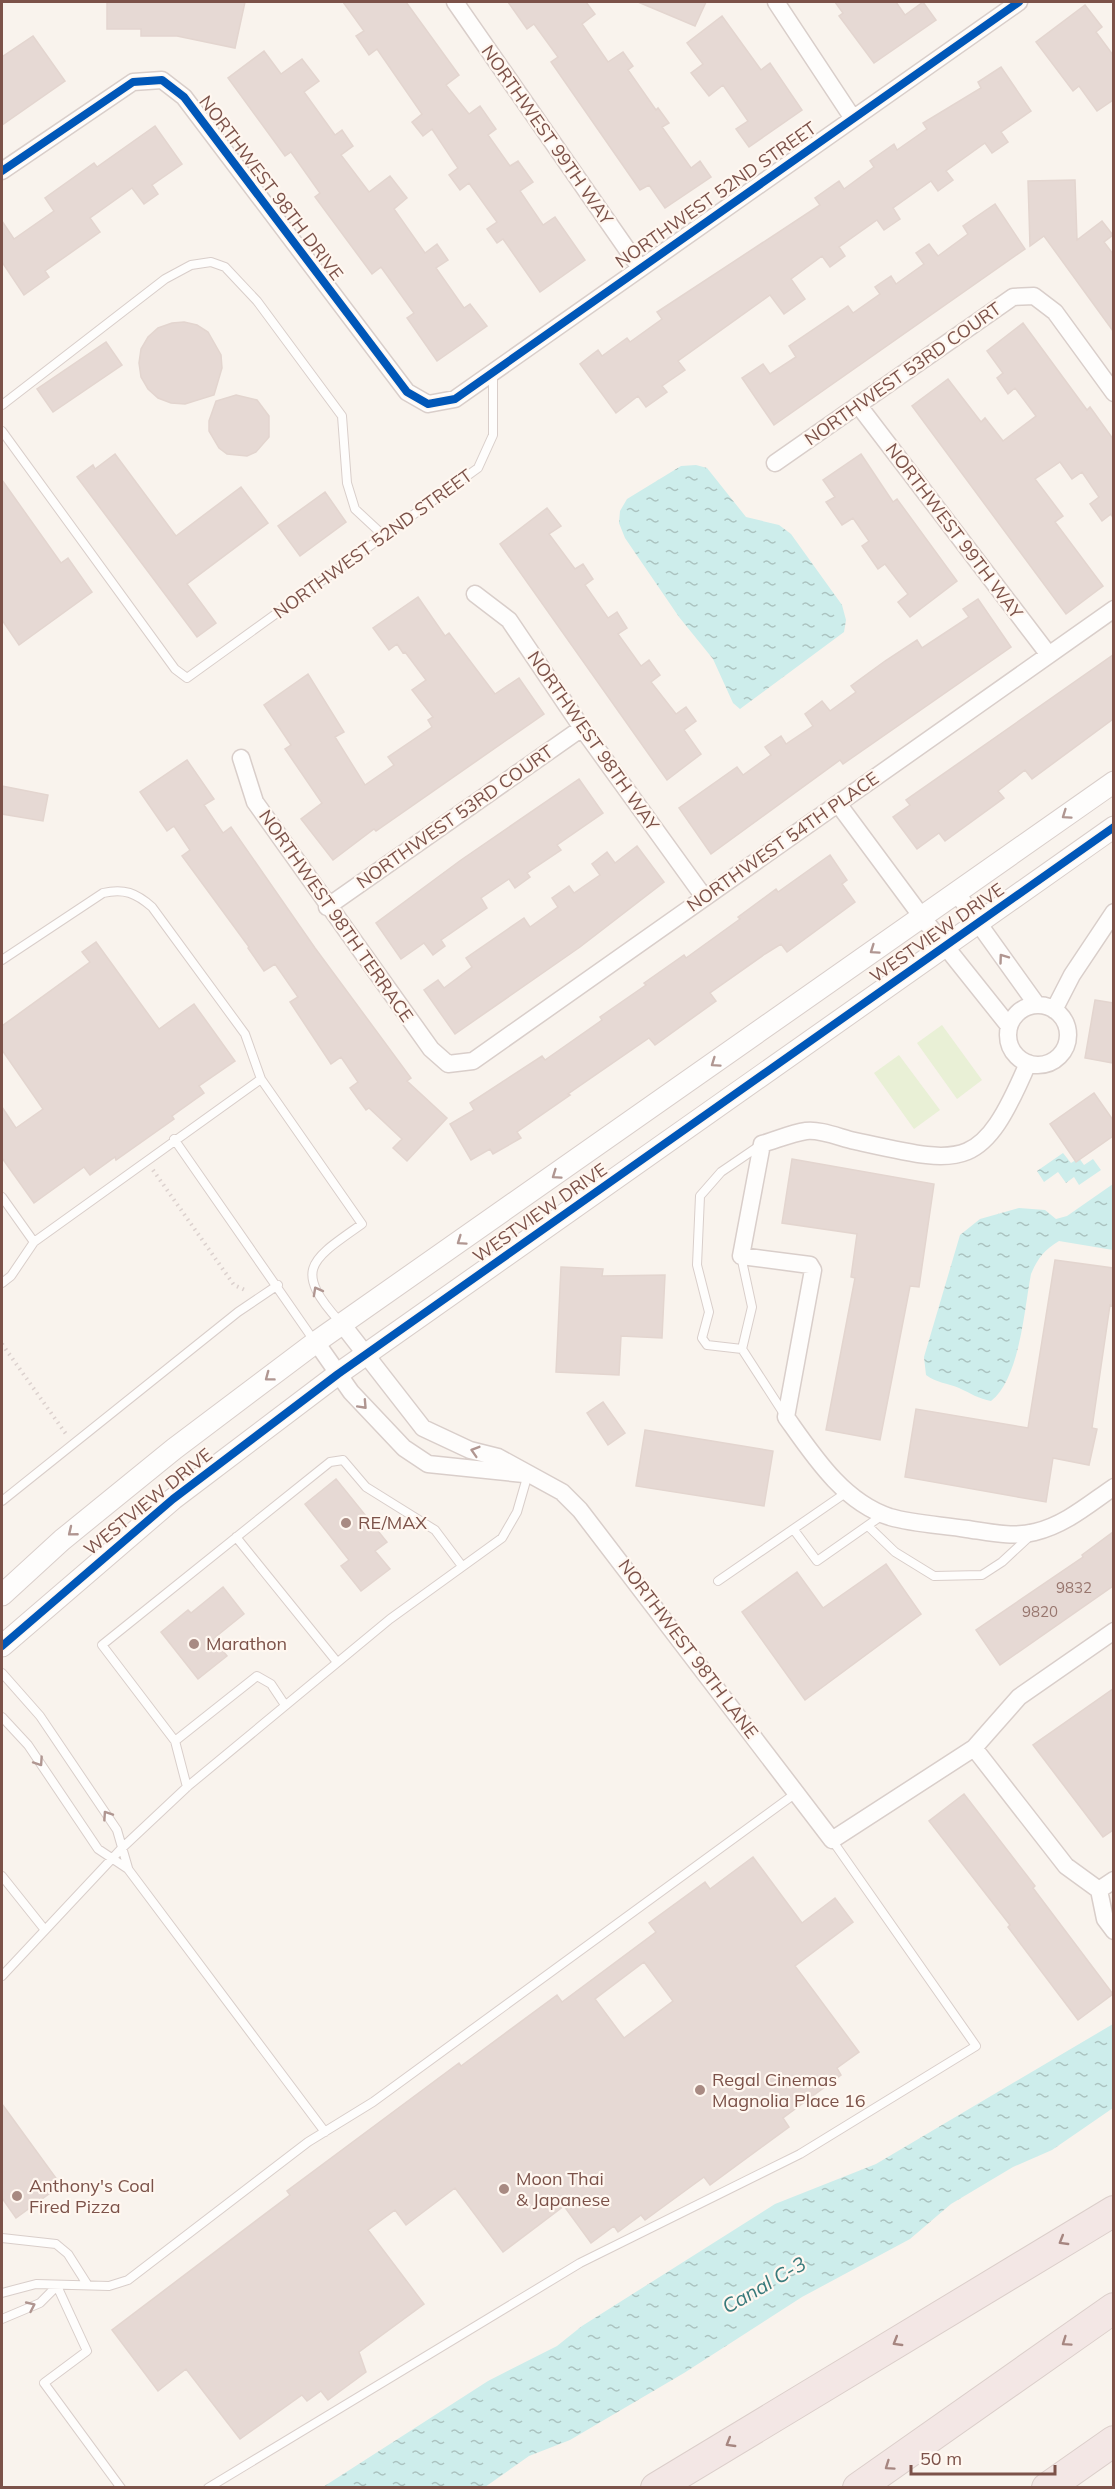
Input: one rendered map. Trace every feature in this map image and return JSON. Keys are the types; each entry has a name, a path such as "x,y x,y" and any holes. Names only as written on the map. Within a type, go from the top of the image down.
{"highway":[{"path":"656,2487 1113,2211"},
{"path":"858,2487 1113,2308"},
{"path":"1047,2487 1113,2440"}],"street":[{"name":"NORTHWEST 99TH WAY","path":"455,2 640,268"},
{"path":"776,2 852,117"},
{"name":"NORTHWEST 52ND STREET","path":"428,404 455,399 852,117 1019,2"},
{"name":"NORTHWEST 98TH DRIVE","path":"2,171 134,82 162,80 184,97 407,392 428,404"},
{"name":"NORTHWEST 53RD COURT","path":"775,463 1013,297 1035,296 1055,312 1113,393"},
{"name":"NORTHWEST 99TH WAY","path":"859,406 1049,655"},
{"name":"NORTHWEST 98TH WAY","path":"475,594 509,620 582,728 704,897"},
{"name":"NORTHWEST 54TH PLACE","path":"448,1064 473,1061 704,897 839,805 1113,609"},
{"name":"NORTHWEST 53RD COURT","path":"327,907 582,728"},
{"name":"NORTHWEST 98TH TERRACE","path":"241,758 255,802 327,907 431,1049 448,1064"},
{"name":"WESTVIEW DRIVE","path":"2,1595 62,1540 174,1449 316,1342 1113,782"},
{"path":"839,805 922,917 1009,1026 1010,1044 1020,1059 1037,1065 1055,1059 1066,1044 1066,1025 1054,1010 1037,1005 956,892"},
{"name":"WESTVIEW DRIVE","path":"2,1646 173,1499 338,1374 1113,827"},
{"path":"1054,1010 1072,975 1113,912"},
{"path":"1009,1026 1020,1012 1037,1005"},
{"path":"1028,1063 1011,1102 990,1136 973,1150 954,1156 926,1157 808,1130 762,1144 741,1256 810,1264 813,1270 786,1417 809,1451 848,1491 884,1514 988,1532 1033,1533 1061,1523 1113,1487"},
{"name":"NORTHWEST 98TH LANE","path":"342,1324 423,1428 470,1450 498,1457 562,1492 593,1524 832,1840"},
{"name":"NORTHWEST 98TH LANE","path":"316,1342 351,1392 404,1448 428,1464 528,1474"},
{"path":"832,1840 974,1748 1019,1697 1113,1631"},
{"path":"974,1748 1066,1866 1099,1890 1105,1919 1113,1931"},
{"path":"1099,1890 1113,1880"}],"lane":[{"path":"2,405 165,279 191,265 211,262 225,267 257,301 342,416 347,483 355,509 384,536"},
{"name":"NORTHWEST 52ND STREET","path":"2,431 175,669 187,678 477,468 493,435 493,372"},
{"path":"2,960 103,893 118,890 138,895 152,908 245,1034 261,1079 362,1224 320,1253 312,1270 311,1283 323,1303 342,1324"},
{"path":"2,1283 15,1270 34,1242 174,1139 261,1079"},
{"path":"174,1139 316,1342"},
{"path":"742,1349 707,1345 702,1338 709,1312 697,1265 698,1204 700,1196 721,1172 762,1144"},
{"path":"2,1197 34,1242"},
{"path":"741,1256 752,1307 742,1349 786,1417"},
{"path":"2,1501 72,1443 278,1285"},
{"path":"187,1787 175,1740 102,1645 236,1537 330,1462 343,1460 366,1487 435,1530 462,1566"},
{"path":"2,1976 122,1848 187,1787 337,1662 502,1538 510,1528 528,1474"},
{"path":"717,1581 848,1491"},
{"path":"794,1530 817,1561 884,1514"},
{"path":"868,1526 895,1552 934,1576 982,1575 1002,1562 1033,1533"},
{"path":"236,1537 337,1662"},
{"path":"2,1673 40,1716 117,1830 128,1869"},
{"path":"175,1740 257,1676 271,1684 285,1705"},
{"path":"2,1717 28,1745 98,1849 128,1869 325,2132"},
{"path":"2,2293 36,2284 109,2286 128,2280 325,2132 381,2097 796,1793"},
{"path":"208,2487 580,2263 800,2154 976,2046 832,1840"},
{"path":"2,1876 45,1930"},
{"path":"2,2238 56,2244 68,2254 87,2284"},
{"path":"2,2319 40,2303 57,2286"},
{"path":"57,2286 87,2351 45,2383 121,2487"}],"path":[{"path":"146,1160 234,1285 248,1292 255,1301"},
{"path":"2,1344 72,1443"}],"green space":[{"path":"942,1025 982,1080 957,1099 917,1043"},
{"path":"899,1055 940,1110 914,1129 874,1073"}],"water":[{"path":"696,465 707,468 746,517 779,525 791,534 842,605 846,620 844,632 740,709 733,703 713,659 679,617 625,538 619,523 620,511 627,499 681,466"},
{"path":"1063,1153 1071,1163 1079,1158 1084,1165 1093,1159 1101,1170 1079,1185 1074,1177 1066,1183 1058,1172 1044,1182 1037,1171"},
{"path":"1113,1184 1113,1250 1059,1241 1042,1255 1031,1274 1015,1360 1001,1390 991,1401 926,1375 924,1357 960,1235 980,1219 1019,1208 1045,1210 1056,1219 1067,1216"},
{"name":"Canal C-3","path":"1113,2024 1113,2108 1052,2150 1013,2167 951,2204 910,2239 802,2297 684,2373 570,2440 529,2456 485,2487 323,2487 488,2381 557,2346 582,2326 775,2204 876,2164"}],"building":[{"path":"107,2 245,2 235,48 177,36 141,36 141,29 107,29"},
{"path":"343,2 406,2 459,75 446,85 469,114 480,106 496,129 488,135 510,166 518,161 533,182 520,191 543,225 555,217 585,260 540,292 503,239 497,243 487,229 497,222 469,183 460,190 449,175 458,168 432,129 423,136 412,122 422,114 377,49 369,55 356,36 364,31"},
{"path":"508,2 586,2 595,14 582,24 608,62 623,52 633,66 628,70 656,110 658,108 669,123 662,127 691,168 700,161 711,177 665,208 649,185 640,190 551,62 558,57 534,24 527,29"},
{"path":"638,2 706,2 695,26"},
{"path":"835,2 896,2 905,15 923,2 936,20 874,63 839,16 843,13"},
{"path":"1085,5 1102,27 1096,32 1113,55 1113,100 1097,111 1079,86 1073,91 1036,42"},
{"path":"722,16 761,70 770,63 802,110 749,147 736,129 748,121 723,85 709,96 691,73 703,64 687,43"},
{"path":"33,36 65,81 2,125 2,57"},
{"path":"264,51 281,74 302,59 319,81 304,92 335,135 342,130 353,146 341,155 369,192 390,176 407,198 394,209 425,253 437,244 448,260 436,268 464,308 470,304 487,326 437,361 407,318 414,313 381,267 372,274 315,197 320,193 291,152 285,156 228,78"},
{"path":"1001,67 1031,111 1001,132 1008,142 992,153 985,143 946,171 953,180 938,191 931,181 893,208 900,219 884,230 877,220 839,247 845,256 830,267 822,256 791,279 805,299 784,314 770,295 678,361 685,370 662,386 667,392 646,407 638,396 616,413 580,364 598,350 602,356 627,338 630,342 662,319 657,312 820,205 815,198 839,181 844,189 874,167 870,161 894,144 897,150 927,129 923,123 981,88 978,82"},
{"path":"155,126 182,164 152,185 158,194 144,204 132,188 90,218 100,232 45,271 49,277 24,295 2,262 2,221 14,239 54,211 45,198 94,163 97,167"},
{"path":"1075,180 1077,240 1102,221 1113,235 1104,242 1113,254 1113,331 1044,236 1030,246 1028,181"},
{"path":"995,204 1025,249 774,425 742,378 763,364 770,374 796,357 789,346 848,306 853,313 880,294 875,287 891,276 896,284 924,264 916,253 929,244 938,256 968,234 963,226"},
{"path":"184,322 197,325 208,332 221,355 222,368 214,395 185,404 171,403 158,398 148,389 141,377 139,363 141,349 148,337 158,328"},
{"path":"1023,323 1087,410 1090,407 1113,439 1113,518 1111,514 1102,521 1090,504 1099,497 1082,472 1072,479 1060,462 1035,479 1063,516 1055,522 1103,586 1066,614 912,406 948,379 981,422 985,418 1003,441 1036,416 1015,388 1008,394 997,378 1003,373 987,351"},
{"path":"106,342 122,365 53,412 37,389"},
{"path":"236,395 257,400 269,416 269,437 256,452 247,456 227,454 219,448 209,431 209,421 216,401"},
{"path":"115,454 176,536 241,487 268,523 187,584 216,623 197,637 77,477 93,465 95,469"},
{"path":"861,454 893,502 897,499 957,581 910,617 898,602 908,594 885,564 878,569 862,546 869,541 853,518 842,525 826,502 835,497 823,480"},
{"path":"2,480 61,563 68,558 92,592 19,645 2,620"},
{"path":"325,492 346,522 300,556 278,526"},
{"path":"547,508 561,526 549,534 575,569 583,564 593,579 585,585 608,618 617,612 627,628 618,634 641,666 649,660 660,675 651,682 676,714 686,707 696,721 684,730 701,754 667,780 500,544"},
{"path":"418,597 445,636 449,633 495,694 519,678 544,714 376,831 374,829 333,860 301,819 322,803 285,749 291,745 264,705 308,674 344,732 335,737 365,785 394,765 388,757 432,727 428,720 433,717 412,690 426,680 397,644 389,650 373,628"},
{"path":"978,599 1011,647 843,764 840,760 711,854 679,808 737,767 743,775 771,755 765,747 781,736 786,744 813,726 805,714 822,701 830,711 856,692 851,686 885,661 917,640 922,648 969,617 963,609"},
{"path":"1113,655 1113,719 1032,779 1025,770 998,791 1004,798 945,841 939,833 917,849 893,817 910,805 906,800"},
{"path":"187,760 214,799 204,805 223,833 231,827 315,948 411,1078 407,1081 447,1118 407,1161 393,1148 402,1139 369,1108 366,1110 350,1088 358,1082 341,1057 331,1064 290,1002 298,997 275,964 264,971 182,856 190,850 174,826 167,831 140,792"},
{"path":"579,779 603,813 557,845 561,850 527,873 530,877 515,888 509,879 481,898 487,908 441,940 445,946 433,955 424,943 401,959 376,923 461,860"},
{"path":"2,786 48,795 43,821 2,814"},
{"path":"637,846 664,882 580,947 455,1034 424,990 438,980 444,988 472,967 466,958 524,918 530,927 558,907 552,898 569,886 574,893 600,875 592,864 607,852 615,863"},
{"path":"830,855 847,880 842,884 855,902 787,952 781,944 765,954 710,993 716,1001 655,1045 649,1038 568,1094 570,1095 517,1132 521,1138 493,1154 490,1149 471,1160 450,1124 474,1110 470,1103 542,1056 545,1060 602,1020 600,1017 646,985 644,983 684,955 686,958 740,919 738,917 776,889 778,892"},
{"path":"96,942 159,1029 194,1004 235,1061 199,1086 204,1093 172,1116 174,1119 116,1160 115,1157 90,1175 84,1167 34,1203 2,1158 2,1107 16,1128 43,1109 2,1050 2,1026 90,962 82,952"},
{"path":"1095,1000 1113,1003 1113,1063 1085,1058"},
{"path":"1094,1093 1113,1120 1113,1136 1076,1162 1050,1124"},
{"path":"792,1159 934,1184 919,1287 910,1286 880,1440 826,1430 855,1278 851,1277 857,1234 782,1223"},
{"path":"1055,1260 1113,1268 1113,1306 1110,1305 1092,1428 1097,1429 1089,1465 1053,1458 1046,1502 905,1477 916,1409 1028,1428"},
{"path":"561,1267 603,1269 602,1276 665,1275 662,1338 621,1336 619,1375 556,1372"},
{"path":"603,1402 625,1433 608,1445 587,1413"},
{"path":"645,1430 773,1451 764,1506 636,1486"},
{"name":"RE/MAX","path":"336,1479 387,1542 375,1551 390,1569 361,1591 341,1566 349,1560 305,1504"},
{"path":"1113,1532 1113,1586 1000,1665 976,1630 1083,1557 1082,1555"},
{"path":"886,1564 921,1614 805,1700 742,1612 797,1572 823,1608"},
{"name":"Marathon","path":"223,1587 244,1614 213,1639 227,1656 198,1679 161,1632 188,1610 191,1613"},
{"path":"1113,1689 1113,1830 1103,1837 1033,1745"},
{"path":"964,1794 1035,1886 1033,1888 1113,1994 1078,2020 1008,1927 1010,1925 929,1821"},
{"path":"753,1857 802,1923 835,1898 853,1922 795,1966 859,2052 837,2068 841,2075 783,2118 789,2127 710,2185 704,2177 645,2220 641,2215 618,2232 614,2226 591,2243 564,2206 503,2252 455,2188 406,2225 395,2210 368,2230 424,2304 359,2352 366,2372 328,2400 321,2391 307,2401 302,2395 240,2439 186,2369 158,2391 112,2330 290,2195 287,2191 459,2063 461,2066 557,1995 562,2002 656,1932 649,1923 705,1882 710,1889","holes":["644,1962 673,2001 624,2038 595,1999"]},
{"path":"2,2104 61,2185 16,2218 2,2198"}],"cycle path":[{"path":"2,171 133,82 162,80 184,97 407,392 428,404 455,399 1019,2"},
{"path":"2,1646 173,1499 338,1374 1114,827"}],"place":[{"name":"RE/MAX","path":"346,1523"},
{"name":"Marathon","path":"194,1644"},
{"name":"Regal Cinemas Magnolia Place 16","path":"700,2090"},
{"name":"Moon Thai & Japanese","path":"504,2189"},
{"name":"Anthony's Coal Fired Pizza","path":"17,2196"}]}
